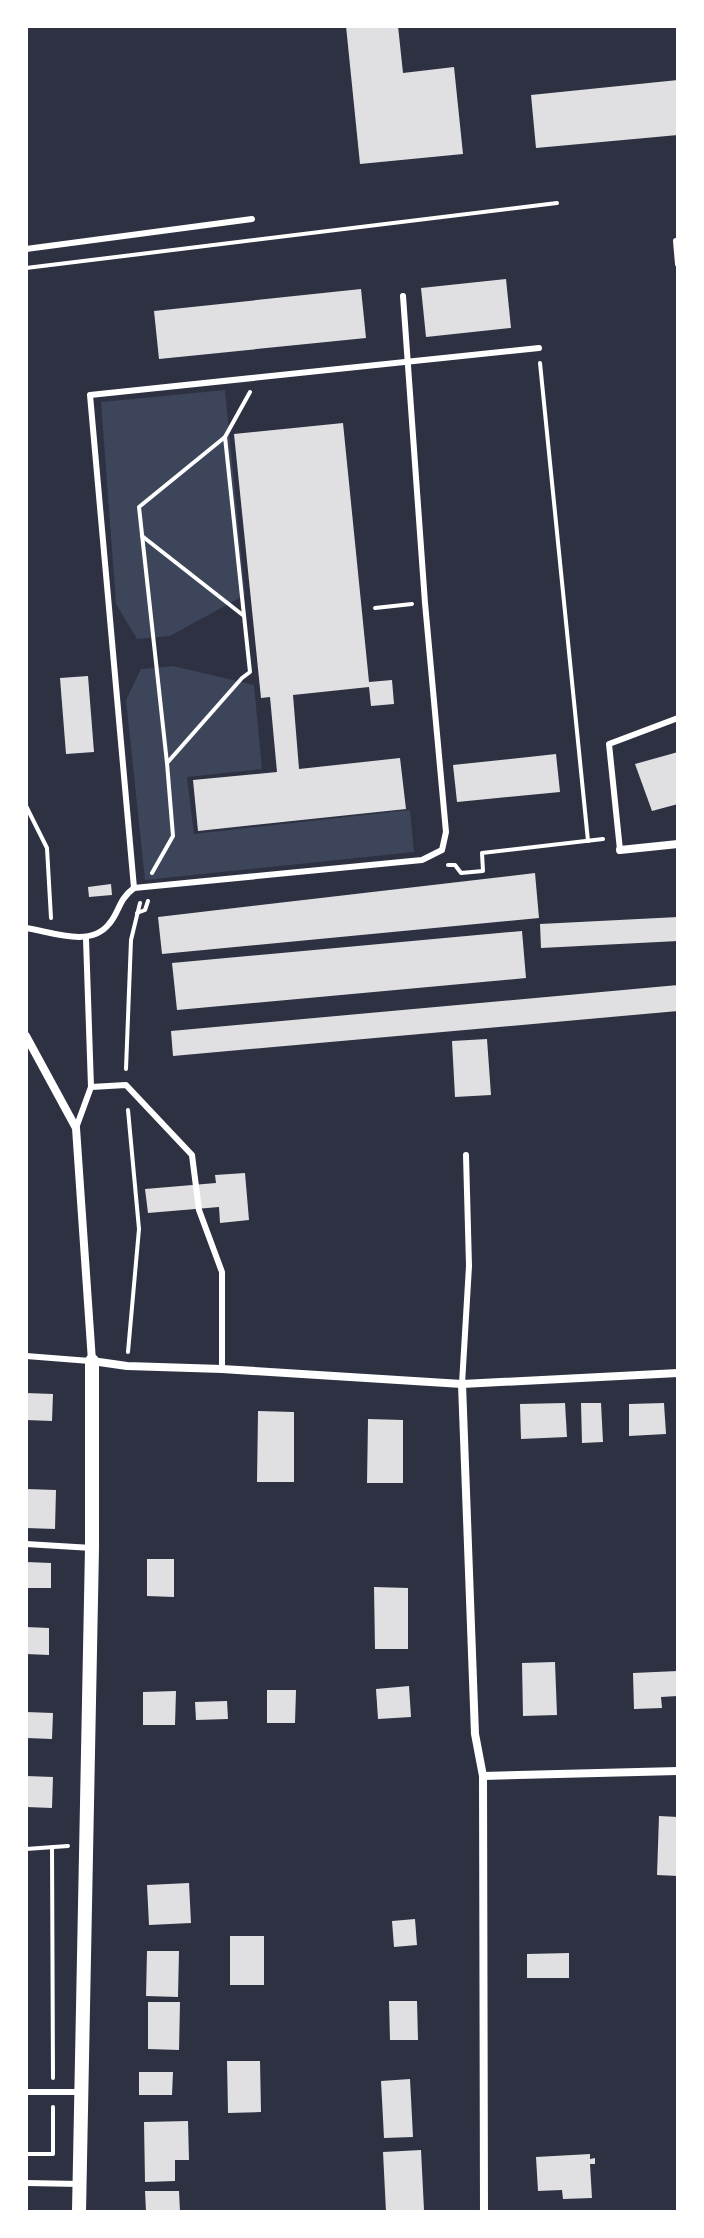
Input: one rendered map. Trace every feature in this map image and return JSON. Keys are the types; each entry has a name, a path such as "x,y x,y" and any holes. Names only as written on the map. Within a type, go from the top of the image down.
{"street":[{"path":"620,850 678,844"},
{"path":"26,1036 76,1128 92,1361 92,1548 79,2212"},
{"path":"92,1361 127,1366 462,1384 678,1373"},
{"path":"462,1384 475,1734 483,1776 484,2212"},
{"path":"483,1776 678,1771"}],"lane":[{"path":"26,249 252,219"},
{"path":"676,241 678,264"},
{"path":"26,928 86,939 109,925 124,896 134,888 422,860 442,850 446,832 425,603 403,296"},
{"path":"134,888 90,395 539,348"},
{"path":"620,850 609,744 678,718"},
{"path":"76,1128 91,1087 86,939"},
{"path":"91,1087 126,1085 192,1155 199,1210 222,1272 222,1369"},
{"path":"462,1384 469,1266 466,1155"},
{"path":"26,1356 92,1361"},
{"path":"26,1544 92,1548"},
{"path":"26,2092 82,2092"},
{"path":"26,2183 80,2184"}],"path":[{"path":"26,268 557,203"},
{"path":"539,348 588,841"},
{"path":"127,1366 139,1229 126,1085 131,940 144,887 173,836 139,507 225,437 257,378"},
{"path":"167,763 250,672 225,437"},
{"path":"142,536 244,616"},
{"path":"375,608 425,603"},
{"path":"26,806 47,848 52,932"},
{"path":"482,853 619,837"},
{"path":"26,1849 87,1844"},
{"path":"26,2154 53,2154 52,1847"}],"shaded area":[{"path":"225,390 245,595 170,636 137,639 116,604 101,402"},
{"path":"173,666 254,685 262,769 187,777 194,834 410,810 414,852 145,880 126,700 141,669"}],"building":[{"path":"346,26 398,26 403,73 454,67 463,154 360,164"},
{"path":"678,80 678,135 536,148 531,95"},
{"path":"506,279 511,328 426,337 421,288"},
{"path":"361,289 366,338 159,359 154,311"},
{"path":"343,423 369,682 392,680 394,704 371,706 369,687 293,695 299,769 400,758 406,809 198,831 193,780 277,772 270,697 261,698 234,434"},
{"path":"88,676 94,752 66,754 60,678"},
{"path":"678,752 678,804 652,811 635,764"},
{"path":"556,754 560,792 457,802 453,765"},
{"path":"535,873 539,918 162,954 158,917"},
{"path":"111,884 112,895 89,897 88,887"},
{"path":"678,917 678,941 541,948 540,924"},
{"path":"522,931 526,978 177,1010 172,963"},
{"path":"678,985 678,1011 173,1056 171,1031"},
{"path":"487,1039 491,1095 455,1097 452,1041"},
{"path":"245,1173 249,1220 220,1223 219,1207 148,1213 145,1189 216,1183 215,1175"},
{"path":"26,1393 53,1394 52,1421 26,1420"},
{"path":"565,1403 567,1437 521,1439 520,1404"},
{"path":"581,1403 601,1403 603,1442 582,1443"},
{"path":"664,1403 666,1434 629,1436 629,1404"},
{"path":"258,1411 294,1412 294,1482 257,1482"},
{"path":"368,1419 403,1420 403,1483 367,1483"},
{"path":"26,1489 56,1490 55,1529 26,1528"},
{"path":"147,1559 174,1559 174,1597 147,1596"},
{"path":"26,1562 51,1563 51,1588 26,1588"},
{"path":"374,1587 408,1588 408,1649 375,1649"},
{"path":"26,1627 49,1628 49,1655 26,1654"},
{"path":"555,1662 557,1715 523,1716 522,1663"},
{"path":"678,1671 678,1696 661,1697 662,1708 634,1709 633,1673"},
{"path":"409,1686 411,1717 378,1719 376,1689"},
{"path":"267,1690 296,1690 295,1723 267,1723"},
{"path":"176,1691 175,1725 143,1725 143,1692"},
{"path":"227,1701 228,1719 196,1720 195,1702"},
{"path":"26,1712 53,1713 52,1739 26,1738"},
{"path":"26,1776 53,1777 52,1808 26,1807"},
{"path":"659,1816 678,1817 678,1876 657,1875"},
{"path":"189,1883 191,1923 149,1925 147,1885"},
{"path":"415,1919 417,1945 394,1947 392,1921"},
{"path":"230,1936 264,1936 264,1985 230,1985"},
{"path":"147,1951 179,1951 178,1997 146,1996"},
{"path":"569,1953 569,1978 527,1978 527,1954"},
{"path":"389,2001 417,2001 418,2040 390,2040"},
{"path":"148,2002 180,2002 179,2050 148,2049"},
{"path":"227,2061 260,2061 261,2112 228,2113"},
{"path":"139,2072 173,2072 172,2095 139,2095"},
{"path":"410,2079 413,2137 384,2138 381,2081"},
{"path":"188,2121 189,2160 175,2160 175,2181 145,2182 144,2122"},
{"path":"421,2150 424,2210 386,2212 383,2152"},
{"path":"590,2154 590,2159 595,2158 595,2164 590,2164 592,2198 563,2199 562,2190 538,2191 536,2157"},
{"path":"145,2191 179,2191 180,2212 146,2212"}]}
